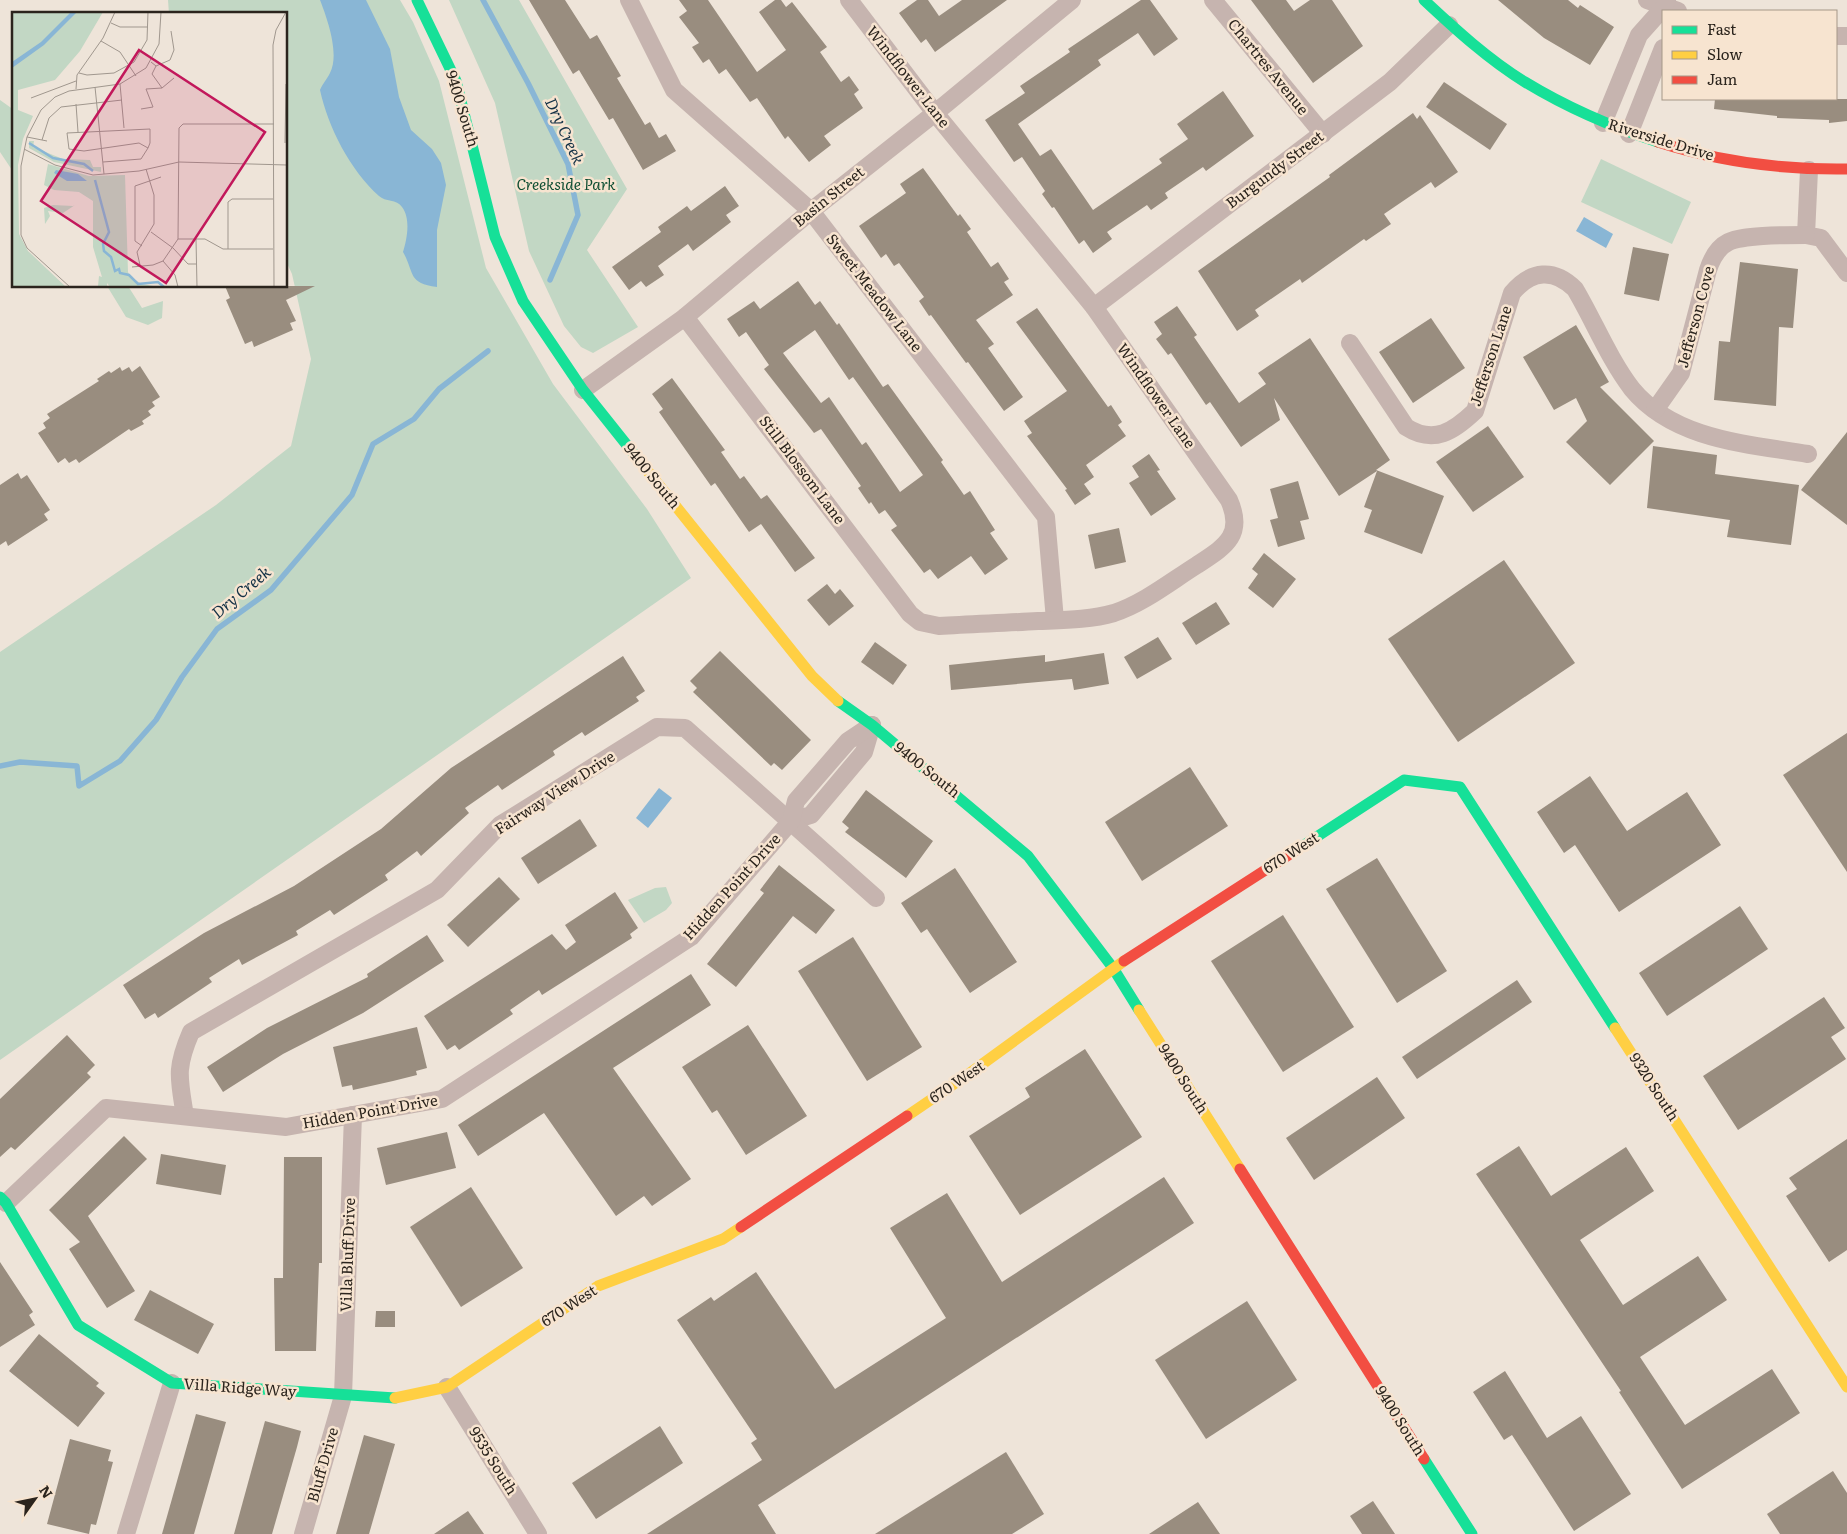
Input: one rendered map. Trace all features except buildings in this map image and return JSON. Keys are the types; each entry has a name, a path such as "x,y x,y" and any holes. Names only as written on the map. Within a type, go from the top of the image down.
{"street":[{"name":"9400 South","path":"417,0 456,81 495,237 523,301 583,390 812,676 838,702 872,725 1028,856 1113,968 1472,1534"},
{"name":"Sweet Meadow Lane","path":"629,0 674,90 811,211 1046,517 1055,620"},
{"name":"Windflower Lane","path":"849,0 935,113 1094,307 1229,500 1236,516 1234,530 1227,543 1215,553 1139,602 1114,612 1090,618 939,626 920,622"},
{"name":"Basin Street","path":"583,390 685,317 811,211 935,113 1072,0"},
{"name":"Chartres Avenue","path":"1213,0 1324,134"},
{"name":"Riverside Drive","path":"1424,0 1449,25 1525,83 1602,123 1629,134 1734,162 1809,170 1847,169"},
{"path":"1647,0 1668,7"},
{"path":"1602,123 1639,36 1662,13"},
{"name":"Burgundy Street","path":"1094,307 1390,82 1449,25"},
{"path":"1629,134 1662,51"},
{"path":"1809,170 1806,235 1822,238 1847,273"},
{"name":"Jefferson Cove","path":"1655,410 1681,373 1710,263 1720,248 1729,241 1740,238 1806,235"},
{"name":"Jefferson Lane","path":"1350,343 1406,427 1422,435 1441,435 1459,425 1475,411 1512,292 1526,279 1540,274 1554,274 1566,280 1575,289 1623,376 1633,390 1655,410"},
{"name":"Still Blossom Lane","path":"685,317 904,606 920,622"},
{"path":"1655,410 1688,428 1716,439 1808,454"},
{"name":"Hidden Point Drive","path":"3,1200 106,1108 286,1127 442,1100 691,937 791,821 796,801 848,740 872,725"},
{"name":"Fairway View Drive","path":"186,1116 179,1077 180,1056 191,1032 437,890 500,825 657,727 684,728 876,898"},
{"name":"670 West","path":"448,1387 598,1286 723,1239 970,1074 1113,968 1404,780 1460,787"},
{"name":"9320 South","path":"1460,787 1847,1387"},
{"name":"Villa Bluff Drive","path":"343,1396 353,1115"},
{"name":"Villa Ridge Way","path":"3,1200 78,1326 172,1383 389,1399 448,1387"},
{"path":"126,1534 172,1383"},
{"name":"9535 South","path":"448,1387 538,1534"},
{"name":"Bluff Drive","path":"302,1534 343,1396"}],"green space":[{"path":"168,0 400,0 413,22 439,81 486,268 553,384 647,509 691,578 0,1060 0,652 216,505 291,446 311,359 292,274 288,265 288,12 169,12"},
{"name":"Creekside Park","path":"449,0 519,0 627,189 587,250 638,327 593,353 581,347 564,326 529,251 495,103"},
{"path":"0,100 12,109 12,170 0,152"},
{"path":"1601,159 1691,202 1672,244 1581,202"},
{"path":"108,288 129,288 142,308 163,301 162,318 148,325 126,317"},
{"path":"666,887 672,903 666,910 644,923 628,900 655,888"}],"water":[{"path":"320,0 366,0 390,49 399,97 411,130 432,149 441,163 446,185 437,230 437,287 421,283 413,276 403,252 407,229 405,212 400,204 379,196 359,174 342,147 329,119 320,90 330,73 334,56 329,26"},
{"path":"1584,217 1613,234 1606,248 1576,231"},
{"path":"659,788 672,798 648,828 636,818"}],"waterway":[{"name":"Dry Creek","path":"483,0 528,83 568,164 578,215 550,280"},
{"name":"Dry Creek","path":"0,766 20,762 77,766 79,786 120,761 156,720 182,677 217,629 271,590 352,495 373,444 414,419 439,389 488,351"}],"traffic: fast":[{"path":"417,0 456,81 495,237 523,301 583,390 638,459"},
{"path":"1424,0 1485,54 1525,82 1590,116 1658,142"},
{"path":"838,701 872,725 1028,856 1113,968 1139,1010"},
{"path":"1301,847 1404,780 1460,787 1615,1028"},
{"path":"0,1197 6,1203 78,1325 172,1383 395,1398"},
{"path":"1424,1459 1472,1534"}],"traffic: slow":[{"path":"638,459 812,676 838,701"},
{"path":"907,1116 970,1073 1124,961"},
{"path":"1139,1010 1240,1169"},
{"path":"1615,1028 1847,1387"},
{"path":"395,1398 447,1387 598,1286 723,1239 741,1227"}],"traffic: jam":[{"path":"1658,142 1728,160 1799,168 1847,169"},
{"path":"1124,961 1301,847"},
{"path":"741,1227 907,1116"},
{"path":"1240,1169 1424,1459"}]}
